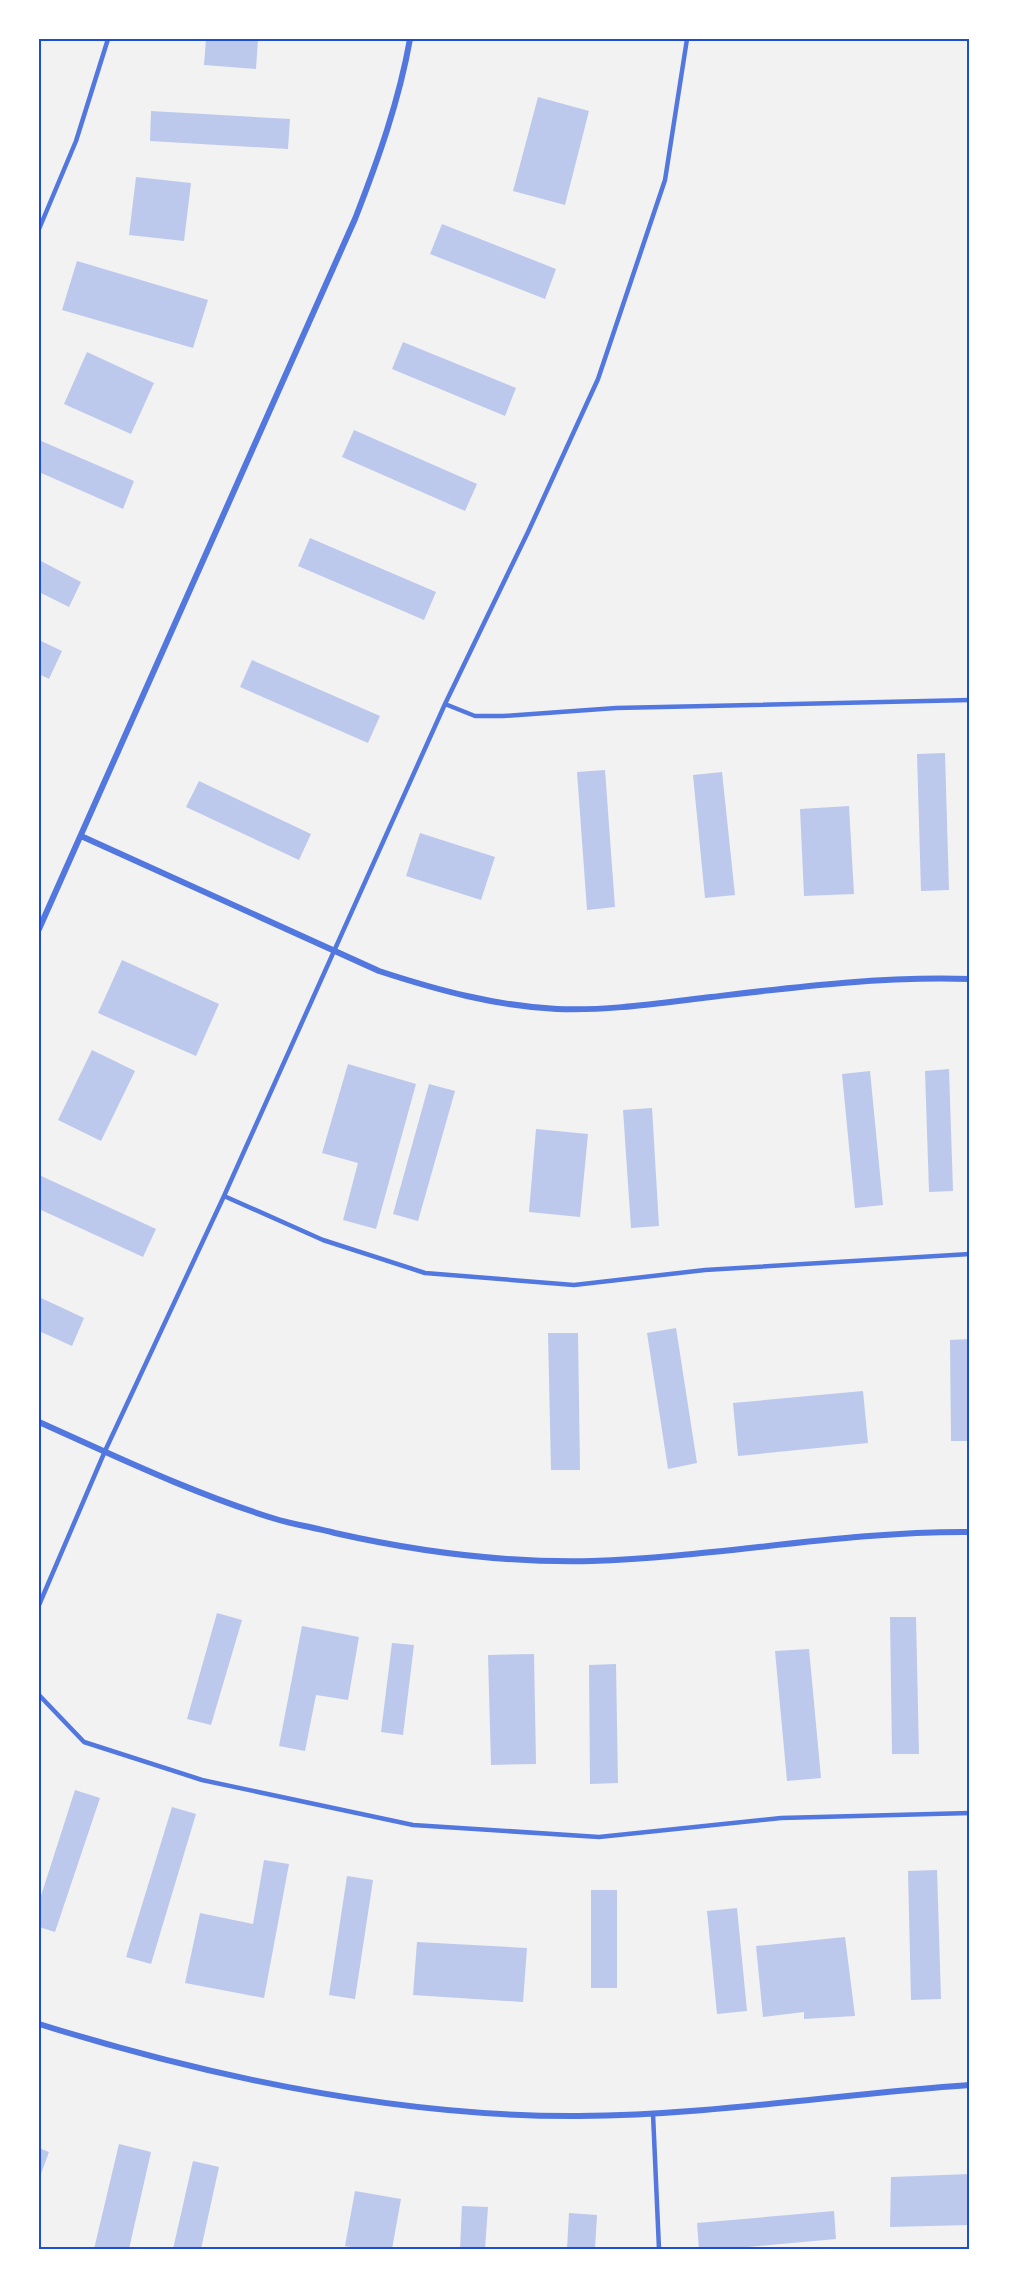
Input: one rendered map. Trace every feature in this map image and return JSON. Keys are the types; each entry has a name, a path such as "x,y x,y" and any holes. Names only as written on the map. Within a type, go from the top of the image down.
{"street":[{"path":"39,929 355,219 384,141 399,92 411,39"},
{"path":"81,836 379,971 429,987 488,1001 557,1009 619,1008 840,984 970,979"},
{"path":"39,1422 182,1485 279,1520 395,1546 494,1558 590,1561 667,1557 876,1535 970,1532"},
{"path":"39,2024 114,2047 208,2071 384,2102 481,2112 577,2116 713,2111 970,2085"}],"lane":[{"path":"39,229 76,141 108,39"},
{"path":"39,1605 105,1451 224,1196 445,704 528,532 598,379 665,180 687,39"},
{"path":"445,704 475,716 503,716 616,708 970,700"},
{"path":"224,1196 323,1240 425,1273 574,1285 705,1270 970,1254"},
{"path":"39,1695 84,1742 202,1780 413,1825 599,1837 781,1818 970,1813"},
{"path":"653,2114 659,2249"}],"building":[{"path":"206,39 258,39 256,69 204,65"},
{"path":"538,97 589,111 565,205 513,191"},
{"path":"151,111 290,119 288,149 150,141"},
{"path":"136,177 191,183 184,241 129,235"},
{"path":"442,224 556,269 545,299 430,254"},
{"path":"77,261 208,300 193,348 62,310"},
{"path":"403,342 516,388 505,416 392,369"},
{"path":"87,352 154,383 131,434 64,404"},
{"path":"354,430 477,484 465,511 342,457"},
{"path":"39,440 134,481 123,509 39,472"},
{"path":"310,538 436,592 424,620 298,566"},
{"path":"39,560 81,582 69,607 39,592"},
{"path":"39,640 62,651 49,679 39,674"},
{"path":"252,660 380,716 368,743 240,687"},
{"path":"945,753 949,890 921,891 917,754"},
{"path":"605,770 615,907 587,910 577,772"},
{"path":"722,772 735,895 705,898 693,775"},
{"path":"199,781 311,834 299,860 186,807"},
{"path":"849,806 854,894 804,896 800,809"},
{"path":"420,833 495,857 481,900 406,876"},
{"path":"122,960 219,1004 196,1056 98,1013"},
{"path":"92,1050 135,1071 101,1141 58,1120"},
{"path":"348,1064 416,1084 376,1229 343,1220 358,1163 322,1153"},
{"path":"949,1069 953,1191 929,1192 925,1071"},
{"path":"870,1071 883,1205 855,1208 842,1074"},
{"path":"429,1084 455,1091 418,1221 393,1214"},
{"path":"652,1108 659,1226 631,1228 623,1110"},
{"path":"536,1129 588,1134 580,1217 529,1212"},
{"path":"39,1175 156,1229 143,1257 39,1209"},
{"path":"39,1297 84,1318 72,1346 39,1331"},
{"path":"676,1328 697,1463 668,1469 647,1333"},
{"path":"548,1333 578,1333 580,1470 551,1470"},
{"path":"970,1339 970,1441 951,1441 950,1340"},
{"path":"863,1391 868,1443 738,1456 733,1403"},
{"path":"217,1613 242,1620 211,1725 187,1719"},
{"path":"890,1617 916,1617 919,1754 892,1754"},
{"path":"302,1626 359,1637 348,1700 316,1695 305,1751 279,1746"},
{"path":"392,1643 414,1645 403,1735 381,1732"},
{"path":"809,1649 821,1778 787,1781 775,1651"},
{"path":"534,1654 536,1764 491,1765 488,1655"},
{"path":"616,1664 618,1783 590,1784 589,1665"},
{"path":"75,1790 100,1798 55,1932 39,1927 39,1902"},
{"path":"172,1807 196,1814 151,1964 126,1957"},
{"path":"264,1860 289,1864 264,1998 185,1983 200,1913 253,1924"},
{"path":"937,1870 941,1999 911,2000 908,1871"},
{"path":"347,1876 373,1880 355,1999 329,1995"},
{"path":"591,1890 617,1890 617,1988 591,1988"},
{"path":"737,1908 747,2011 717,2014 707,1911"},
{"path":"845,1937 855,2016 804,2019 804,2012 763,2017 756,1946"},
{"path":"417,1942 527,1948 523,2002 413,1995"},
{"path":"119,2144 151,2152 129,2249 94,2249"},
{"path":"39,2148 49,2152 39,2179"},
{"path":"193,2161 219,2167 201,2249 173,2249"},
{"path":"970,2174 970,2225 890,2227 891,2177"},
{"path":"355,2191 401,2199 392,2249 345,2246"},
{"path":"462,2206 488,2207 485,2249 460,2249"},
{"path":"834,2211 836,2239 726,2249 699,2249 697,2223"},
{"path":"569,2213 597,2215 595,2249 567,2249"}]}
